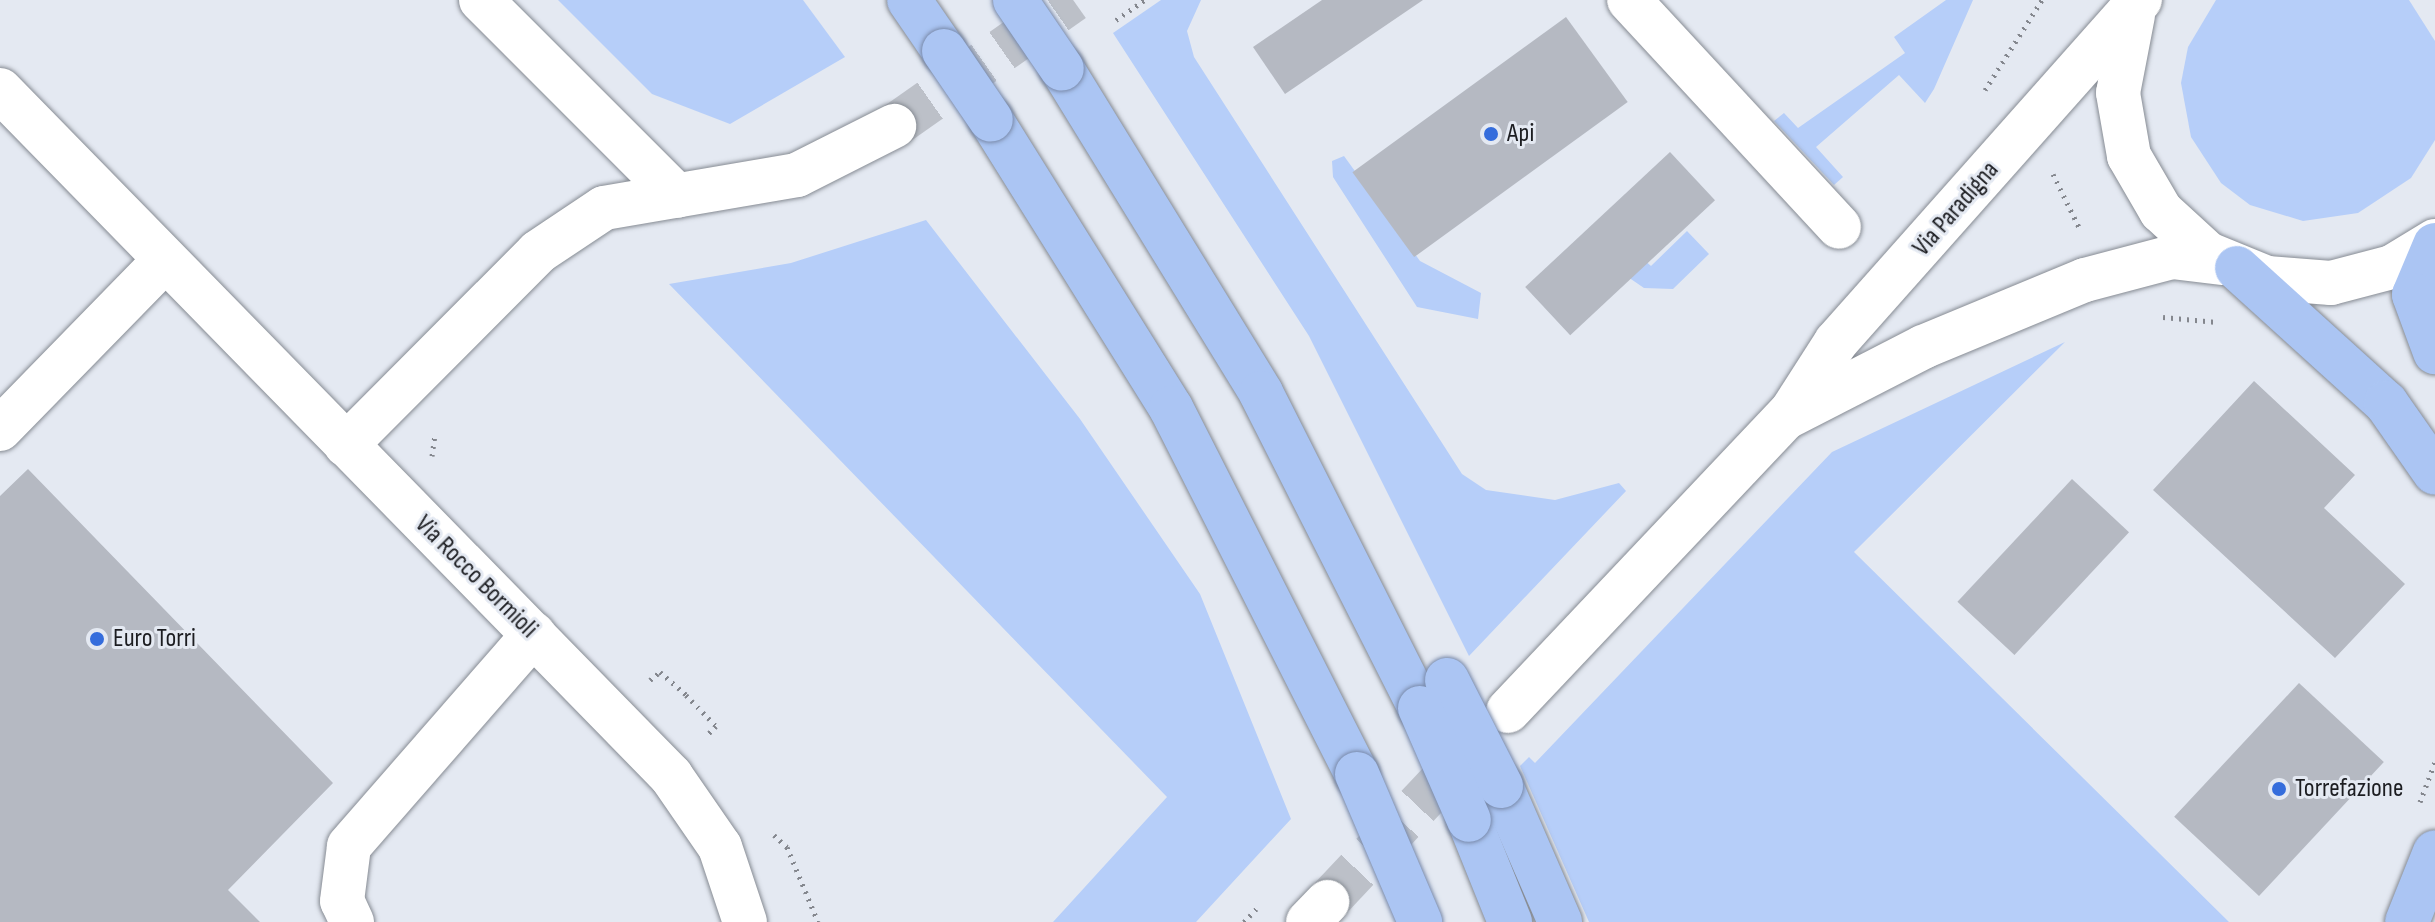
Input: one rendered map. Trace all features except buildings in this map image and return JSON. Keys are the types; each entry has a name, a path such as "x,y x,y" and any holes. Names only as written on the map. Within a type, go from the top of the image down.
{"highway":[{"path":"909,0 991,120 1171,408 1357,774 1420,922"},
{"path":"1030,21 1229,336 1349,557 1434,694 1501,786 1560,922"},
{"path":"2435,243 2414,295 2435,352"},
{"path":"2237,268 2386,403 2435,473"},
{"path":"1434,694 1469,820 1510,922"},
{"path":"2407,922 2435,852"}],"street":[{"path":"481,0 677,196"},
{"path":"1629,0 1839,227"},
{"name":"Via Paradigna","path":"2139,0 2120,61 2129,156 2183,234 2237,268"},
{"name":"Via Paradigna","path":"1508,711 1781,422 1836,342 2139,0"},
{"name":"Via Rocco Bormioli","path":"0,90 671,776 720,847 745,922"},
{"path":"346,445 538,252 604,208 810,171 894,126"},
{"name":"Via Paradigna","path":"1781,422 1923,347 2085,280 2172,257 2237,268 2298,284 2331,283 2392,267 2435,243"},
{"path":"0,429 164,261"},
{"path":"352,922 342,901 349,846 534,634"}],"path":[{"path":"1116,20 1145,0"},
{"path":"432,467 438,429"},
{"path":"644,686 660,672 716,726 698,744"},
{"path":"765,826 787,847 818,922"}],"shaded area":[{"path":"558,0 803,0 845,57 730,124 652,94"},
{"path":"1161,0 1201,0 1187,31 1194,57 1462,474 1486,490 1555,500 1619,483 1626,491 1469,656 1309,336 1113,33"},
{"path":"1946,0 1973,0 1934,89 1925,103 1899,75 1816,147 1843,177 1834,185 1774,121 1784,113 1798,128 1905,53 1894,37"},
{"path":"2216,0 2409,0 2435,41 2435,140 2411,178 2358,213 2303,221 2250,205 2221,183 2191,137 2181,83 2188,47"},
{"path":"1344,156 1420,261 1481,293 1478,319 1417,307 1333,177 1332,161"},
{"path":"926,220 1080,419 1200,594 1291,819 1196,922 1053,922 1167,797 669,284 791,263"},
{"path":"1687,231 1709,254 1673,289 1644,288 1625,275 1643,259 1651,266"},
{"path":"2065,342 1854,552 2229,922 1589,922 1520,766 1529,757 1535,763 1832,452"}],"tunnel":[{"path":"894,126 1073,0"},
{"path":"1327,902 1473,747"}],"place":[{"name":"Api","path":"1491,134"},
{"name":"Euro Torri","path":"97,639"},
{"name":"Torrefazione","path":"2279,789"}]}
